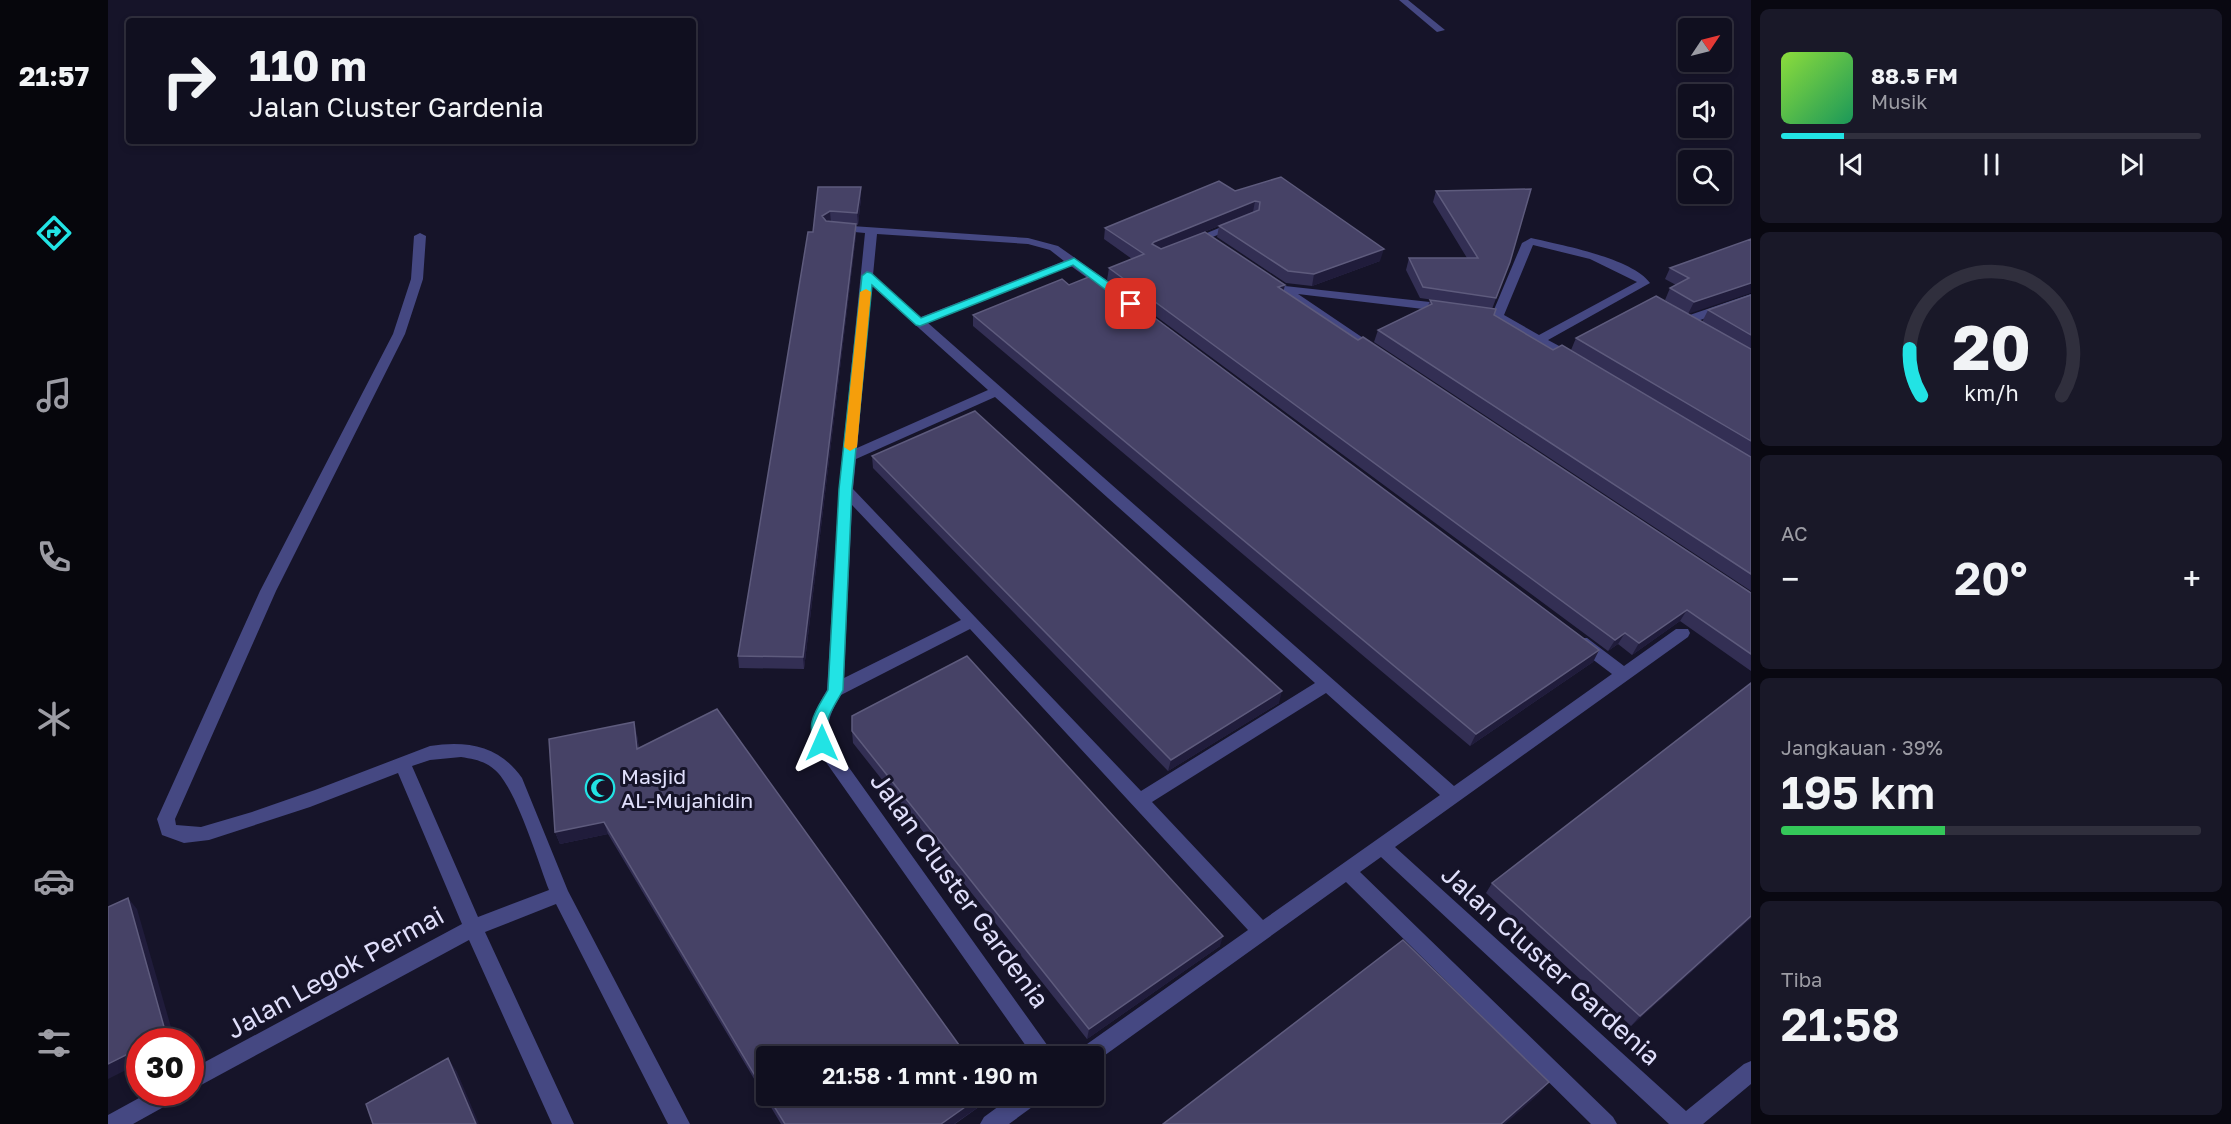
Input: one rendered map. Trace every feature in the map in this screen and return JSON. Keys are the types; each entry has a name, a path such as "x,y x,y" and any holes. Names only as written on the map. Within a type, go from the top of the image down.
{"street":[{"path":"1403,0 1440,30"},
{"path":"1177,248 1209,240 1243,221"},
{"path":"831,228 1028,241 1054,248 1121,297"},
{"name":"Jalan Cluster Gardenia","path":"872,232 846,489 836,690 821,716 817,729 822,743 1038,1046"},
{"path":"420,236 417,279 399,334 263,602 166,819 168,830 176,834 192,836 286,810 435,752 466,750 492,756 509,771 516,783 560,894 679,1124"},
{"path":"1497,316 1528,243 1532,241 1594,257 1639,277 1644,283 1540,339"},
{"path":"920,322 1074,261"},
{"path":"1252,269 1379,354"},
{"path":"867,276 1453,796"},
{"path":"1281,288 1458,309 1497,316 1581,363"},
{"path":"1633,289 1650,299"},
{"path":"1704,331 1680,318 1751,298"},
{"path":"849,457 997,391"},
{"path":"846,489 1262,932"},
{"path":"836,690 972,621"},
{"path":"1567,632 1623,674"},
{"path":"1101,1046 1682,633"},
{"path":"1139,801 1326,684"},
{"name":"Jalan Legok Permai","path":"403,765 473,928 563,1124"},
{"name":"Jalan Cluster Gardenia","path":"1381,846 1685,1124"},
{"path":"1347,871 1606,1124"},
{"name":"Jalan Legok Permai","path":"204,1073 473,928 560,894"},
{"path":"1685,1124 1751,1071"},
{"path":"112,1124 145,1106"},
{"path":"991,1124 1016,1106"}],"building":[{"path":"1281,177 1384,249 1314,274 1288,271 1219,226 1259,210 1260,202 1255,201 1152,244 1161,249 1205,232 1285,285 1278,287 1358,340 1363,337 1751,593 1751,654 1687,610 1639,643 1625,633 1615,640 1109,268 1144,254 1105,228 1219,181 1235,191"},
{"path":"818,187 861,187 857,213 830,211 822,216 826,221 856,224 803,657 738,656 808,232 813,232"},
{"path":"1531,189 1510,262 1496,298 1423,287 1409,258 1478,258 1436,191"},
{"path":"1751,239 1751,283 1694,302 1670,288 1689,278 1670,268"},
{"path":"1096,274 1599,650 1476,734 973,315 1062,279 1069,285"},
{"path":"1751,295 1751,335 1708,310"},
{"path":"1656,296 1751,349 1751,441 1576,338"},
{"path":"1430,300 1496,309 1494,315 1553,350 1562,345 1751,457 1751,574 1378,330 1432,304"},
{"path":"975,411 1282,691 1171,760 872,456"},
{"path":"967,656 1223,936 1089,1029 852,731 852,716"},
{"path":"1751,683 1751,916 1640,1016 1492,883"},
{"path":"717,709 960,1046 756,1046 756,1077 604,822 555,832 549,739 634,722 637,749"},
{"path":"128,898 164,1028 126,1028 126,1055 108,1064 108,907"},
{"path":"1403,940 1549,1082 1501,1124 1163,1124"},
{"path":"448,1058 476,1124 373,1124 366,1104"},
{"path":"774,1106 966,1106 941,1124 785,1124"}],"slow traffic":[{"path":"850,447 866,292"}],"place":[{"name":"Masjid AL-Mujahidin","path":"600,788"}],"route":[{"path":"822,743 817,729 821,716 836,690 846,489 867,276 920,322 1074,261 1131,304"}]}
